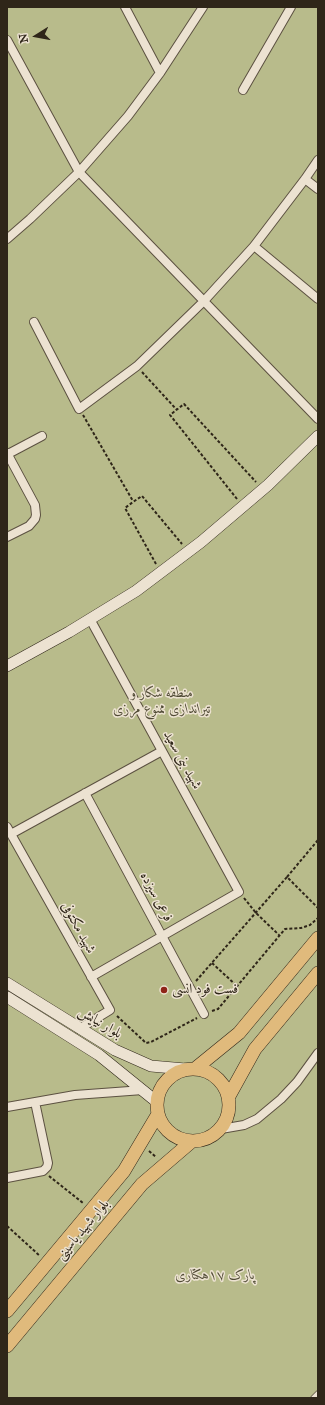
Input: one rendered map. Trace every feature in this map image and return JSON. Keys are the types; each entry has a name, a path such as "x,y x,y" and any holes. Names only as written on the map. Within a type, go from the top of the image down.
{"main road":[{"path":"190,1069 207,1071 217,1077 229,1096 230,1108 227,1119 221,1129 213,1136 202,1141 191,1142 180,1139 170,1133 162,1124 157,1108 160,1091 165,1081 174,1074 190,1069 239,1033 318,938"},
{"path":"229,1096 255,1049 318,973"},
{"name":"بلوار شهید یاسینی","path":"7,1312 124,1170 140,1144 157,1108"},
{"name":"بلوار شهید یاسینی","path":"7,1346 142,1184 191,1142"}],"street":[{"path":"125,7 160,73"},
{"path":"7,239 30,219 78,172 128,116 160,73 202,7"},
{"path":"243,90 291,7"},
{"path":"7,40 78,172 318,419"},
{"path":"34,322 79,409 137,366 204,301 254,246 318,160"},
{"path":"305,179 318,189"},
{"path":"254,246 318,299"},
{"path":"7,537 29,526 36,515 35,505 7,454 42,436"},
{"path":"7,666 136,591 188,552 263,489 318,436"},
{"name":"شهید بنی سعید","path":"90,619 239,892"},
{"path":"9,830 85,793 162,751"},
{"name":"فرعی سیزده","path":"85,793 204,1014"},
{"name":"شهید مکتوفی","path":"9,830 110,1010"},
{"path":"91,977 239,892"},
{"name":"بلوار نیایش","path":"7,983 115,1050 151,1066 190,1069"},
{"path":"12,1000 22,993"},
{"name":"بلوار نیایش","path":"12,1000 99,1054 143,1090 157,1108"},
{"path":"79,1029 110,1010"},
{"path":"221,1129 244,1125 257,1119 281,1099 297,1082 318,1053"},
{"path":"7,1107 75,1095 143,1090"},
{"path":"7,1178 43,1171 47,1167 48,1163 35,1102"}],"lane":[{"path":"313,1398 318,1393"}],"path":[{"path":"137,366 177,410"},
{"path":"243,506 170,415 184,404 263,489"},
{"path":"79,409 133,502"},
{"path":"160,572 125,508 133,502 142,496 188,552"},
{"path":"190,988 318,840"},
{"path":"287,877 318,908"},
{"path":"239,892 256,913 279,936"},
{"path":"110,1010 146,1043 151,1042 204,1014 218,1009 285,929 301,928 310,925 318,918"},
{"path":"212,963 237,986"},
{"path":"140,1144 153,1153 163,1166"},
{"path":"43,1171 91,1210"},
{"path":"7,1226 48,1263"}],"green space":[{"name":"منطقه شکار و تیراندازی ممنوع مرزی","path":"7,7 318,7 318,1398 7,1398"}],"place":[{"name":"فست فود انسی","path":"164,990"}],"park label":[{"name":"پارک ۱۷هکتاری","path":"215,1276"}]}
